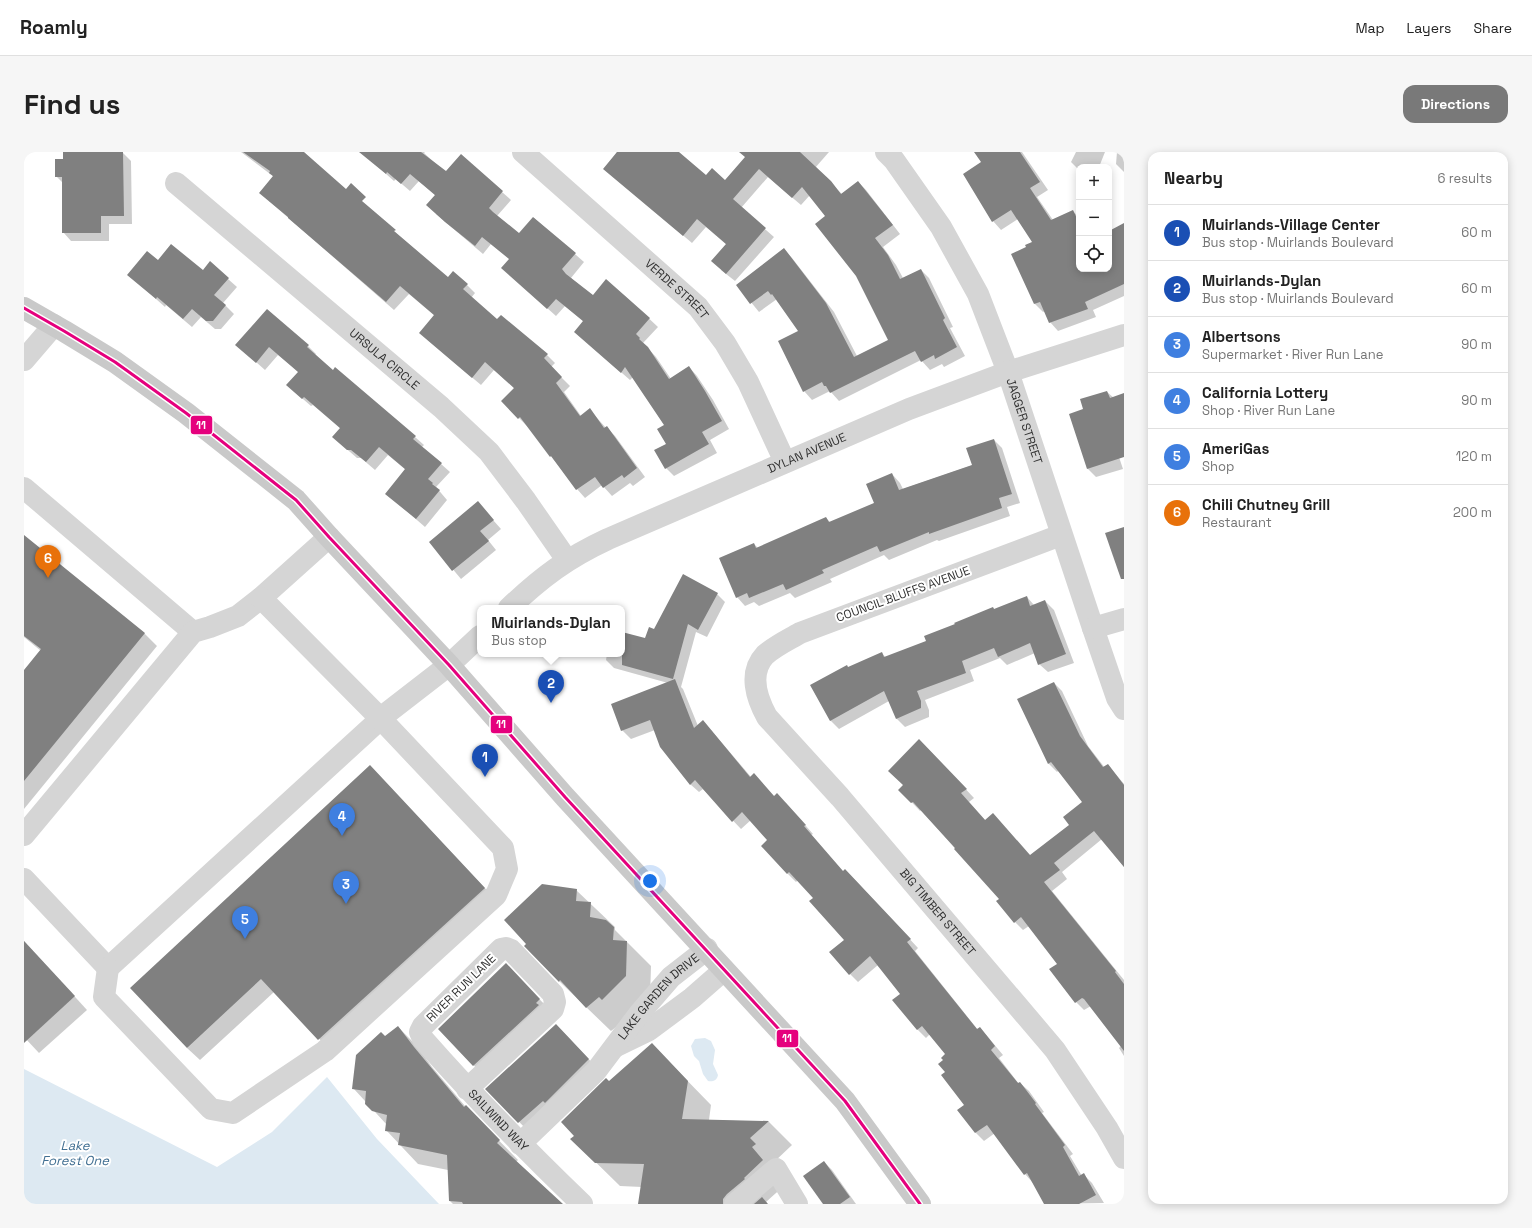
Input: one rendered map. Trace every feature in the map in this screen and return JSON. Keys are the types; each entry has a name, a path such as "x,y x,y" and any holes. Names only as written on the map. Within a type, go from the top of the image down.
{"main road":[{"path":"24,308 115,362 186,413 296,500 449,665 565,797 707,949 724,970 845,1101 920,1204"}],"street":[{"name":"VERDE STREET","path":"523,152 698,307 725,343 748,382 785,462"},
{"name":"JAGGER STREET","path":"886,152 894,160 941,227 978,294 1008,372 1092,628 1117,698 1124,709"},
{"name":"URSULA CIRCLE","path":"176,183 441,407 489,452 526,501 567,560"},
{"path":"24,360 54,325"},
{"name":"DYLAN AVENUE","path":"512,605 536,583 567,560 608,539 909,409 1008,372 1124,335"},
{"path":"24,488 194,632"},
{"name":"COUNCIL BLUFFS AVENUE","path":"757,670 764,656 800,633 1062,535"},
{"path":"24,835 194,632 238,616 261,598 329,537"},
{"path":"261,598 380,719 503,848 507,869 496,895 326,1051 233,1113 211,1108 104,997 108,968 380,719 449,665 477,639"},
{"path":"1092,628 1124,619"},
{"name":"BIG TIMBER STREET","path":"757,670 755,686 759,703 767,717 840,797 1055,1050 1107,1128 1124,1158"},
{"path":"24,879 108,968"},
{"name":"RIVER RUN LANE","path":"420,1032 423,1026 501,949 506,948 511,950 553,994 555,1002 553,1008 467,1089"},
{"name":"LAKE GARDEN DRIVE","path":"520,1144 596,1071 639,1014 671,977 707,949"},
{"name":"LAKE GARDEN DRIVE","path":"614,1048 649,1030 692,998 724,970"},
{"name":"SAILWIND WAY","path":"420,1032 423,1039 467,1089 520,1144 582,1204"},
{"path":"735,1204 776,1169 797,1204"}],"water":[{"path":"705,1038 711,1041 715,1050 713,1064 718,1075 717,1079 713,1081 708,1081 703,1074 699,1061 694,1056 691,1046 695,1039"},
{"name":"Lake Forest One","path":"24,1069 217,1167 272,1132 327,1077 377,1139 439,1204 24,1204"}],"building":[{"path":"63,152 123,152 124,216 101,216 101,233 62,233 62,177 55,177 55,159 63,159"},
{"path":"243,152 304,152 346,189 351,183 366,197 362,201 396,230 394,231 448,277 453,271 468,284 463,289 497,319 501,315 548,354 544,358 562,377 556,383 580,416 590,408 604,428 607,426 637,468 624,478 622,475 603,488 595,477 576,490 520,417 518,419 501,401 514,388 485,362 472,378 419,333 434,315 400,286 386,302 259,193 273,176 269,173 270,171"},
{"path":"359,152 421,152 446,171 461,154 503,191 489,208 493,212 519,233 533,217 576,253 562,269 566,274 593,295 606,279 650,318 636,334 640,338 639,339 648,347 669,379 689,366 722,421 702,432 709,444 665,469 654,450 666,444 657,429 664,425 625,367 621,373 574,332 583,321 556,299 547,309 501,268 509,259 482,237 475,246 426,205 435,195 410,174 401,184"},
{"path":"617,152 679,152 706,175 712,168 725,180 745,157 739,152 800,152 831,181 841,194 858,181 893,225 875,238 888,255 900,279 921,269 945,318 943,320 957,347 935,359 934,355 921,362 915,351 830,393 822,382 803,392 778,341 798,331 772,294 771,295 768,291 750,304 736,285 784,248 826,303 854,357 888,340 856,276 815,224 825,216 802,187 792,198 759,169 733,199 766,228 726,274 711,261 726,244 697,219 683,236 603,169"},
{"path":"974,152 1020,152 1040,182 1030,188 1051,220 1073,210 1076,216 1076,272 1112,272 1112,229 1124,223 1124,284 1085,302 1088,309 1049,323 1040,302 1034,304 1011,254 1026,247 1025,245 1032,242 1011,210 992,222 963,174 981,162"},
{"path":"171,244 203,270 210,261 229,278 214,295 226,305 213,321 206,321 192,309 183,319 157,297 156,299 127,275 147,251 158,260"},
{"path":"267,309 309,345 307,347 333,370 335,367 416,436 413,439 442,463 428,479 440,490 416,519 385,494 405,469 379,447 366,462 351,450 347,450 332,437 340,428 304,397 302,399 286,385 298,372 269,347 256,363 235,345"},
{"path":"1107,391 1110,398 1124,393 1124,457 1087,469 1069,414 1083,409 1080,399"},
{"path":"994,439 1012,494 999,498 1002,508 929,534 929,532 880,552 877,546 822,570 824,573 786,590 783,584 749,598 747,593 736,598 719,558 754,543 756,548 826,517 829,522 874,503 866,484 892,473 899,490 972,465 966,448"},
{"path":"478,501 494,520 480,531 489,541 452,571 429,542"},
{"path":"1124,527 1124,579 1121,579 1105,533"},
{"path":"24,535 145,633 24,781 24,670 41,649 24,636"},
{"path":"683,574 718,593 698,630 688,624 673,679 622,665 622,657 625,657 625,633 645,638 649,627 654,629"},
{"path":"1027,596 1030,606 1045,600 1066,654 1038,665 1030,643 998,657 994,648 962,661 966,673 917,691 921,701 921,708 896,719 884,691 830,721 810,685 847,665 848,667 882,652 884,657 926,641 924,636 993,607 994,609"},
{"path":"675,679 694,728 703,720 750,777 754,773 774,796 777,793 806,825 804,826 843,871 845,869 911,939 907,942 977,1029 980,1027 995,1046 991,1050 1018,1083 1020,1082 1036,1103 1035,1104 1065,1145 1063,1147 1079,1176 1084,1173 1096,1195 1079,1204 1044,1204 1027,1173 1024,1175 987,1125 975,1133 957,1110 964,1105 941,1075 945,1072 938,1064 943,1060 941,1058 945,1054 922,1026 917,1030 892,1000 900,994 870,956 849,975 829,952 844,940 809,901 813,898 789,872 787,874 761,846 767,840 742,812 732,822 695,780 690,785 660,747 650,720 621,731 611,704"},
{"path":"1054,682 1080,736 1103,767 1108,764 1124,785 1124,867 1094,831 1054,863 1060,870 1044,882 1116,971 1115,972 1124,984 1124,1051 1084,999 1082,998 1075,1003 1049,969 1057,964 1021,917 1014,923 996,901 999,899 954,849 955,848 913,802 911,803 898,790 903,785 888,771 919,739 967,789 961,793 985,820 993,813 1030,855 1069,825 1063,817 1082,802 1051,762 1048,764 1017,699"},
{"path":"370,765 485,888 318,1040 261,979 187,1048 130,988"},
{"path":"542,884 577,889 576,901 591,902 590,917 606,920 614,927 613,940 627,941 626,976 602,1000 599,997 586,1008 560,980 559,982 524,946 526,944 504,920"},
{"path":"24,941 75,996 24,1043"},
{"path":"506,963 540,999 536,1003 539,1005 473,1066 438,1029"},
{"path":"556,1024 589,1059 545,1103 543,1101 518,1123 485,1089"},
{"path":"398,1026 464,1107 466,1105 500,1140 497,1143 563,1204 463,1204 462,1202 449,1201 447,1155 398,1145 400,1133 385,1131 387,1115 372,1111 365,1104 366,1091 352,1089 356,1055 381,1032 385,1036"},
{"path":"652,1043 688,1081 682,1119 769,1121 750,1138 756,1144 752,1147 763,1160 744,1178 745,1179 727,1194 723,1199 723,1204 638,1204 644,1164 595,1163 570,1139 574,1136 561,1122 606,1078 609,1081"},
{"path":"824,1161 850,1197 840,1204 823,1204 803,1176"},
{"path":"762,1197 768,1204 754,1204"}],"transit line":[{"name":"11","path":"24,308 115,362 186,413 296,500 449,665 565,797 845,1101 920,1204"}],"place":[{"name":"Chili Chutney Grill","path":"48,578"},
{"name":"Muirlands-Dylan","path":"551,703"},
{"name":"Muirlands-Village Center","path":"485,777"},
{"name":"California Lottery","path":"342,836"},
{"name":"Albertsons","path":"346,904"},
{"name":"AmeriGas","path":"245,939"}]}
